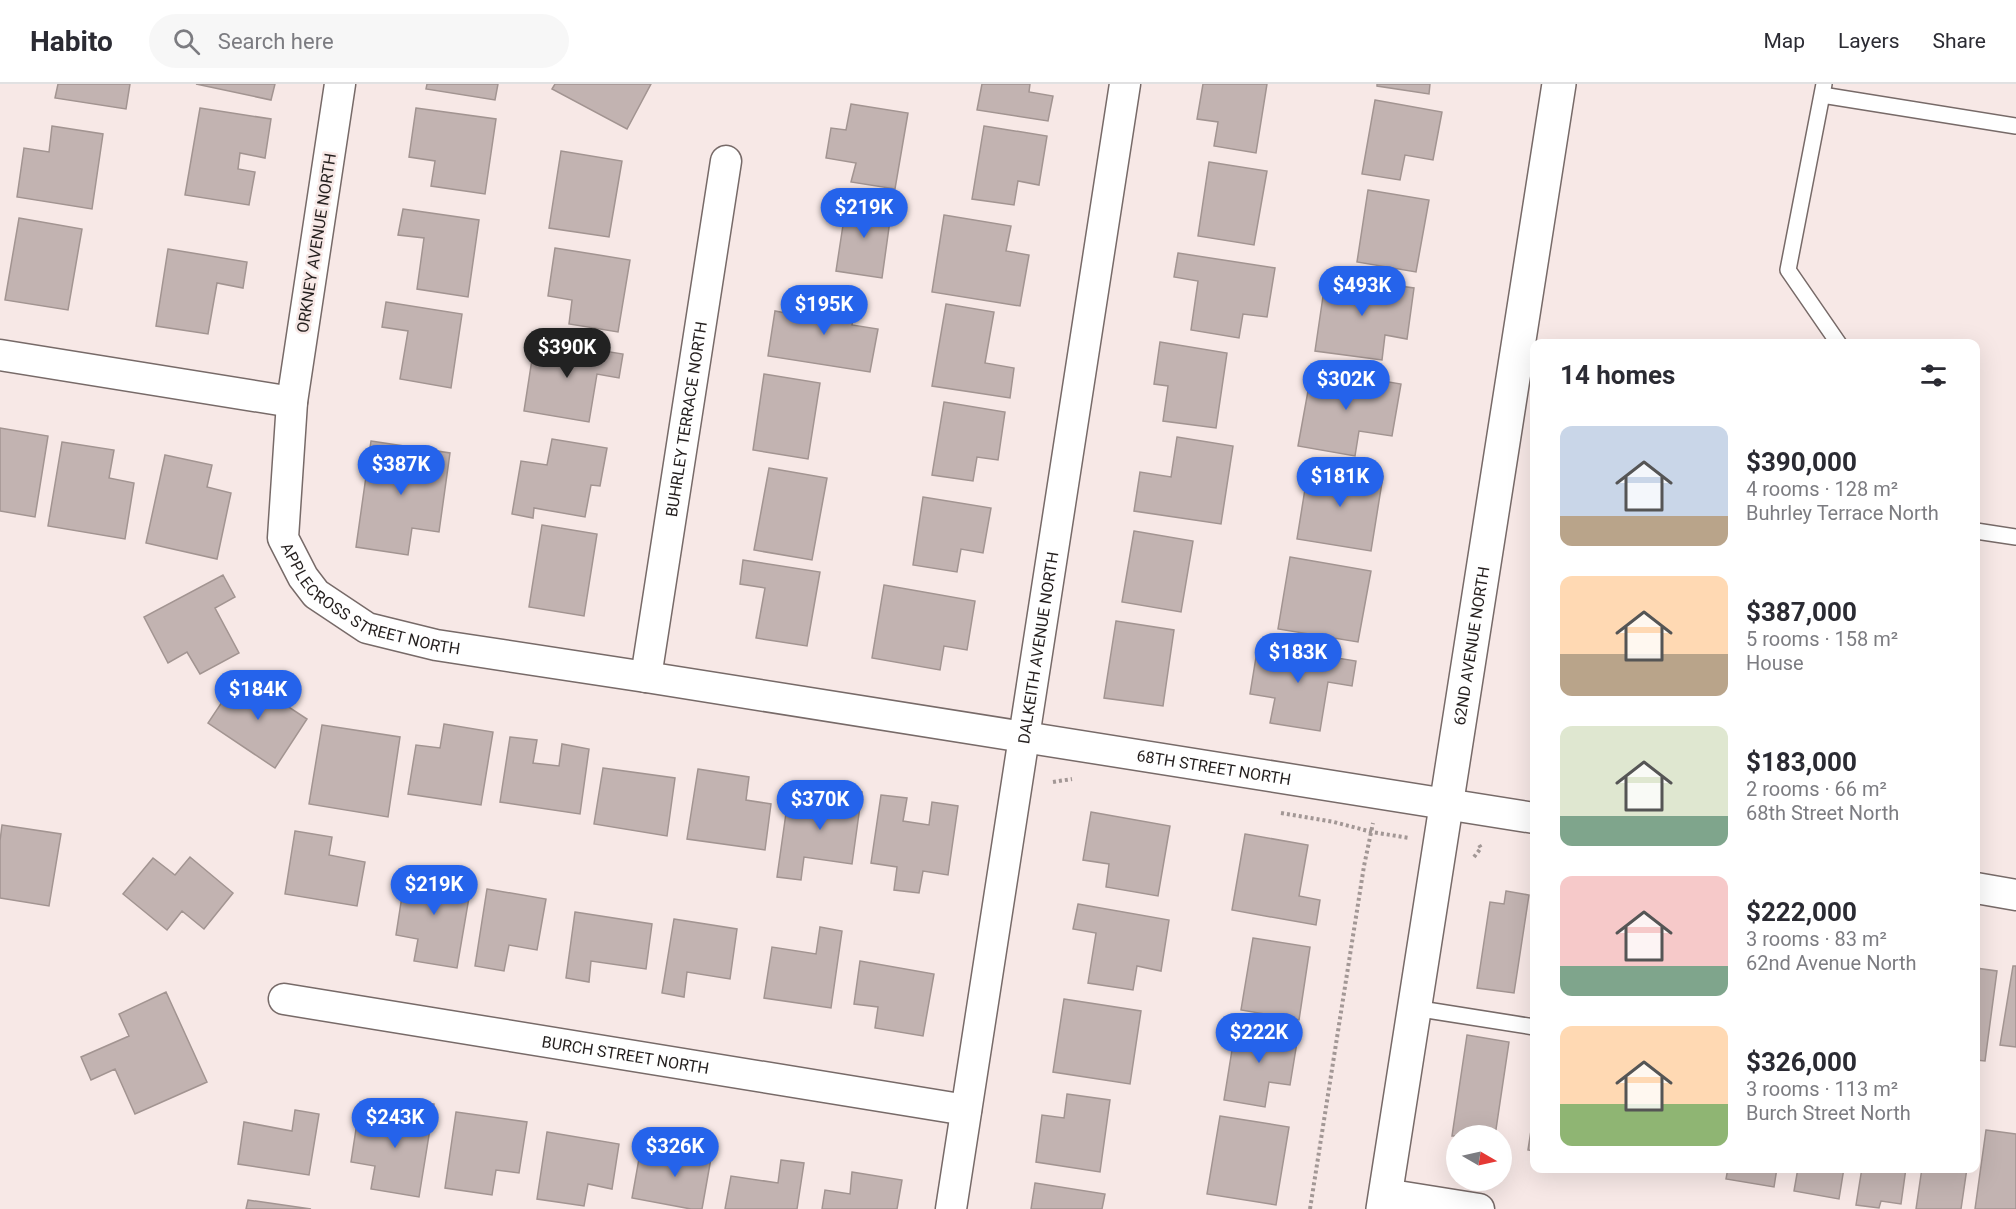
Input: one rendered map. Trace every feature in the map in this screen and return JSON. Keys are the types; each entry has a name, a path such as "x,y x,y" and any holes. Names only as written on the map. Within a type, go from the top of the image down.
{"street":[{"name":"ORKNEY AVENUE NORTH","path":"292,402 340,84"},
{"name":"DALKEITH AVENUE NORTH","path":"951,1209 1125,84"},
{"name":"62ND AVENUE NORTH","path":"1384,1202 1559,84"},
{"name":"BUHRLEY TERRACE NORTH","path":"646,676 726,161"},
{"path":"0,356 292,402"},
{"name":"APPLECROSS STREET NORTH","path":"292,402 283,538 303,577 316,594 367,628 436,645 893,716"},
{"name":"68TH STREET NORTH","path":"893,716 1530,817"},
{"path":"1980,889 2016,895"},
{"name":"BURCH STREET NORTH","path":"284,999 966,1110"},
{"path":"1384,1202 1479,1209"}],"lane":[{"path":"1836,339 1788,270 1823,89 2016,126"},
{"path":"1980,532 2016,537"},
{"path":"1414,1008 1530,1025"}],"path":[{"path":"1053,782 1072,779"},
{"path":"1276,812 1334,822 1372,832 1410,838 1416,836"},
{"path":"1310,1209 1364,866 1374,819"}],"building":[{"path":"58,84 130,84 126,109 55,98"},
{"path":"196,84 275,84 271,100"},
{"path":"427,84 498,84 495,100 426,89"},
{"path":"555,84 651,84 627,129 552,89"},
{"path":"982,84 1030,84 1029,92 1053,96 1048,121 977,110"},
{"path":"1203,84 1267,84 1256,153 1214,146 1218,122 1197,119"},
{"path":"1377,84 1430,84 1429,94 1377,86"},
{"path":"1375,100 1442,112 1433,160 1405,155 1400,180 1362,174"},
{"path":"851,104 908,113 895,189 851,182 856,163 826,158 831,128 846,130"},
{"path":"200,108 271,119 265,158 240,153 238,169 255,172 249,205 185,195"},
{"path":"416,108 496,119 485,194 431,186 435,161 409,157"},
{"path":"52,126 103,134 92,209 17,197 24,148 49,152"},
{"path":"984,126 1047,136 1039,185 1018,181 1014,205 972,199"},
{"path":"561,151 622,161 609,237 549,228"},
{"path":"1209,162 1267,171 1254,245 1198,236"},
{"path":"1368,190 1429,200 1416,272 1357,262"},
{"path":"847,199 892,206 882,278 836,271"},
{"path":"403,209 479,220 468,297 417,289 424,238 398,235"},
{"path":"944,215 1011,226 1006,251 1029,255 1020,306 932,292"},
{"path":"19,218 82,229 68,310 5,300"},
{"path":"555,248 630,260 618,332 569,324 572,300 548,296"},
{"path":"168,249 247,262 243,288 217,283 208,334 156,326"},
{"path":"1178,253 1275,268 1267,317 1243,314 1239,338 1191,330 1198,281 1174,277"},
{"path":"1326,276 1414,288 1407,339 1385,335 1382,360 1315,351"},
{"path":"805,295 856,303 852,325 878,329 870,372 768,356 775,311 801,316"},
{"path":"386,302 462,314 451,388 400,379 408,331 382,327"},
{"path":"946,304 994,312 985,363 1014,368 1010,398 932,386"},
{"path":"535,340 623,354 619,378 597,374 589,422 524,411"},
{"path":"1160,342 1227,353 1216,428 1163,421 1168,386 1154,384"},
{"path":"1312,369 1401,384 1392,436 1359,431 1355,456 1298,446"},
{"path":"764,374 820,383 808,459 753,450"},
{"path":"944,402 1005,412 998,460 977,457 973,481 932,475"},
{"path":"0,428 48,436 35,517 0,511"},
{"path":"1177,437 1233,446 1221,524 1134,511 1140,472 1171,477"},
{"path":"552,439 607,448 600,486 591,485 585,517 534,508 533,518 512,514 521,461 547,465"},
{"path":"371,441 450,453 439,532 412,528 408,555 356,547"},
{"path":"62,442 114,450 109,478 134,483 125,539 48,526"},
{"path":"165,455 212,465 207,487 231,493 217,559 146,543"},
{"path":"1309,464 1383,476 1371,551 1297,539"},
{"path":"769,468 827,478 812,560 754,550"},
{"path":"923,497 991,508 983,553 961,549 957,572 913,565"},
{"path":"542,525 597,534 584,616 529,607"},
{"path":"1134,531 1193,541 1181,612 1122,602"},
{"path":"1290,557 1371,571 1358,642 1278,629"},
{"path":"743,560 820,572 807,646 756,638 765,588 740,584"},
{"path":"223,575 235,597 215,608 239,653 200,674 187,652 168,663 144,617"},
{"path":"884,585 975,601 967,650 944,646 940,670 872,658"},
{"path":"1116,621 1174,630 1163,706 1104,698"},
{"path":"1258,645 1356,661 1352,686 1328,682 1320,731 1270,723 1275,698 1250,694"},
{"path":"240,675 307,719 275,768 208,723"},
{"path":"444,724 493,732 481,805 408,794 416,745 440,748"},
{"path":"322,725 400,737 388,817 309,804"},
{"path":"510,737 537,740 533,763 559,766 562,744 589,749 580,814 500,802"},
{"path":"603,768 675,778 667,836 594,824"},
{"path":"698,769 749,777 746,800 771,804 765,850 687,839"},
{"path":"814,785 862,792 852,864 804,857 801,880 777,877 787,806 811,809"},
{"path":"881,795 907,798 903,821 929,825 932,802 958,806 948,875 923,871 919,893 894,890 897,867 871,863"},
{"path":"1091,812 1170,826 1158,896 1106,887 1109,864 1083,860"},
{"path":"2,825 61,834 49,906 0,898"},
{"path":"295,831 332,837 329,855 365,862 357,906 285,894"},
{"path":"1245,834 1308,845 1299,896 1320,900 1316,925 1232,910"},
{"path":"190,857 233,893 204,929 182,911 167,930 123,894 153,858 175,875"},
{"path":"406,870 472,880 457,968 414,961 418,939 396,935"},
{"path":"487,889 546,899 537,950 509,945 504,971 475,966"},
{"path":"1506,891 1529,895 1514,993 1477,988 1490,902 1504,904"},
{"path":"1078,904 1169,920 1161,971 1137,966 1133,990 1088,983 1096,933 1073,929"},
{"path":"575,912 652,924 646,969 591,961 589,982 566,978"},
{"path":"674,919 737,929 730,979 687,972 684,997 662,993"},
{"path":"820,927 842,931 831,1008 764,998 772,947 816,954"},
{"path":"1253,938 1310,947 1299,1020 1241,1010"},
{"path":"860,961 934,974 923,1036 875,1028 878,1007 854,1004"},
{"path":"2013,966 2016,966 2016,1047 2000,1045"},
{"path":"1980,969 1997,971 1985,1061 1980,1060"},
{"path":"166,992 207,1082 135,1114 115,1069 91,1080 81,1057 129,1036 119,1014"},
{"path":"1064,999 1141,1011 1130,1084 1053,1072"},
{"path":"1236,1025 1298,1036 1290,1085 1269,1082 1265,1107 1224,1100"},
{"path":"1467,1035 1509,1042 1497,1125 1454,1125"},
{"path":"1067,1094 1110,1100 1100,1172 1036,1162 1042,1115 1064,1118"},
{"path":"410,1100 434,1104 419,1197 371,1189 375,1166 351,1162 358,1116 406,1123"},
{"path":"295,1110 319,1114 309,1175 238,1164 244,1122 292,1131"},
{"path":"456,1112 527,1122 519,1173 496,1170 492,1195 445,1188"},
{"path":"1220,1116 1289,1127 1276,1205 1207,1194"},
{"path":"1986,1130 2016,1134 2016,1209 1975,1209"},
{"path":"547,1132 619,1144 612,1189 588,1184 584,1206 537,1199"},
{"path":"682,1142 713,1147 702,1209 632,1198 640,1153 679,1160"},
{"path":"781,1160 804,1163 797,1209 725,1209 731,1176 778,1183"},
{"path":"852,1172 902,1180 897,1209 822,1209 825,1190 850,1194"},
{"path":"1727,1173 1776,1173 1774,1187 1726,1179"},
{"path":"1797,1173 1843,1173 1839,1199 1794,1191"},
{"path":"1861,1173 1905,1173 1901,1204 1881,1201 1879,1208 1856,1205"},
{"path":"1921,1173 1966,1173 1961,1209 1916,1209"},
{"path":"1035,1183 1105,1194 1102,1209 1031,1209"},
{"path":"248,1200 311,1209 246,1209"}]}
